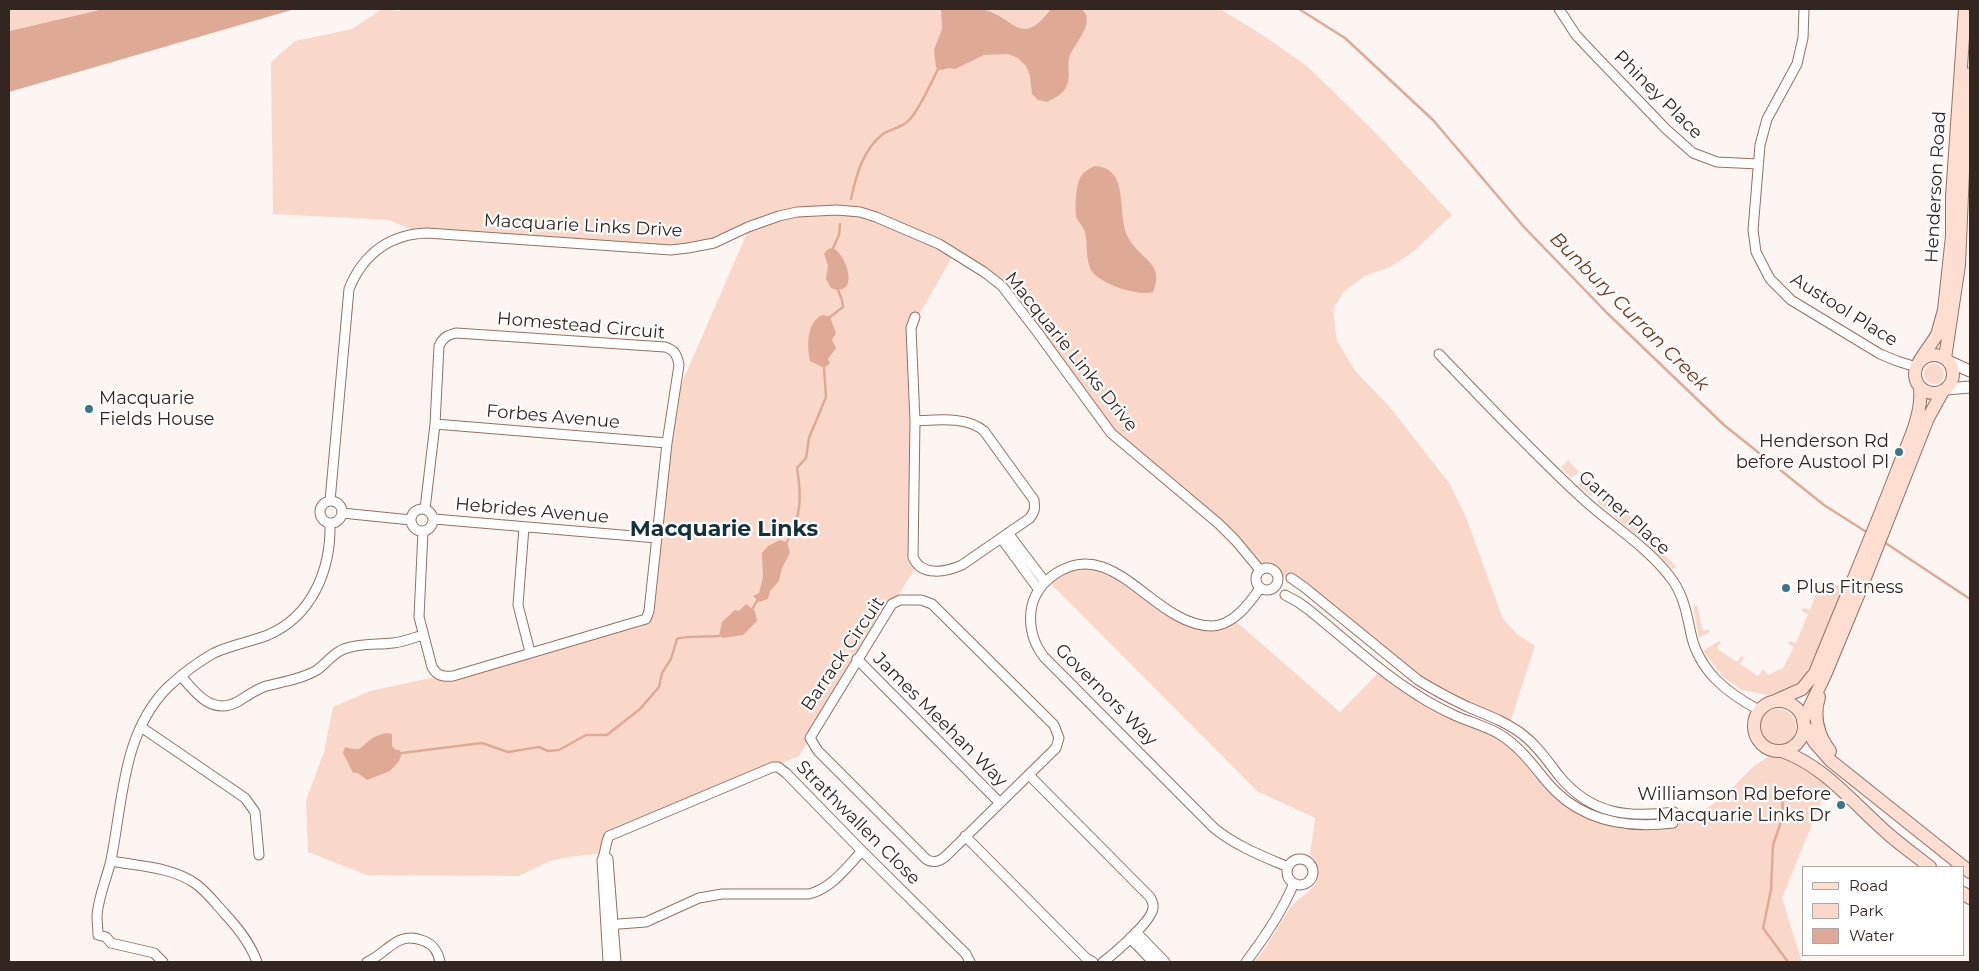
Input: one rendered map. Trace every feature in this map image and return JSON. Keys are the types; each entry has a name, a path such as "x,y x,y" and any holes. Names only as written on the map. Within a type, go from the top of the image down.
{"main road":[{"name":"Henderson Road","path":"1918,364 1937,335 1944,310 1952,236 1952,197 1965,9"},
{"name":"Henderson Road","path":"1948,360 1959,265 1970,74"},
{"path":"1895,490 1919,412 1920,387 1915,378 1918,364 1932,354 1948,360 1953,368 1953,377 1950,385 1928,418 1895,490 1854,590 1812,678 1802,689 1766,704 1759,710 1754,723 1756,737 1761,744 1768,749 1782,751 1805,760 1886,832 1929,866"},
{"path":"1920,387 1930,393 1945,390"},
{"path":"1854,590 1825,675 1816,708 1816,723 1819,733 1834,756 1870,790"},
{"path":"1782,751 1798,743 1802,735 1803,723 1825,675"},
{"path":"1775,701 1793,706 1799,712 1803,723 1823,753 1963,866"}],"street":[{"name":"Phiney Place","path":"1559,9 1590,50 1686,148 1710,160 1758,164"},
{"name":"Austool Place","path":"1804,10 1800,53 1797,64 1766,119 1760,144 1754,237 1760,263 1770,279 1791,300 1855,339 1896,361 1918,364"},
{"name":"Macquarie Links Drive","path":"330,501 349,289 353,278 366,258 388,242 408,234 427,233 671,250 714,243 741,230 779,216 797,212 837,210 860,212 939,244 969,262 1002,286 1110,433 1219,524 1260,570"},
{"path":"915,316 911,328 915,421 913,557 921,569 928,571 956,568 1030,518 1035,507 1034,500 984,431 973,423 915,421"},
{"name":"Homestead Circuit","path":"423,532 419,611 423,635 432,667 436,673 444,677 453,676 646,619 667,442 679,365 677,355 672,349 665,347 449,334 442,339 439,346 435,424 425,509"},
{"name":"Garner Place","path":"1439,354 1578,495 1659,566 1673,581 1682,599 1695,650 1702,664 1723,687 1759,710"},
{"path":"1948,360 1970,371"},
{"path":"1945,390 1970,387"},
{"name":"Forbes Avenue","path":"435,424 667,442"},
{"path":"330,501 340,506 342,513 338,521 330,524 323,521 319,512 323,504 330,501"},
{"path":"425,509 431,512 434,519 431,528 423,532 414,528 411,520 415,511 425,509"},
{"path":"342,513 411,520"},
{"name":"Hebrides Avenue","path":"434,519 657,538"},
{"path":"163,962 154,953 111,943 106,937 98,935 97,914 111,861 127,763 136,736 158,699 196,664 214,653 280,629 308,606 317,591 323,575 328,556 330,524"},
{"path":"524,527 518,605 530,652"},
{"path":"1004,535 1045,582"},
{"path":"1004,535 1039,590"},
{"name":"Governors Way","path":"1260,588 1243,610 1222,623 1212,626 1201,624 1171,612 1155,603 1116,572 1105,567 1093,564 1072,566 1061,570 1045,582 1039,590 1033,602 1031,625 1036,644 1044,657 1214,828 1228,839 1245,848 1288,867"},
{"path":"1266,567 1273,569 1279,578 1277,584 1272,589 1265,590 1260,588 1256,578 1260,570 1266,567"},
{"path":"1291,578 1418,680 1438,692 1490,715 1522,734 1534,744 1562,779 1589,802 1618,813 1632,815 1647,816 1674,812"},
{"path":"1284,595 1309,610 1404,687 1439,708 1504,737 1528,758 1563,799 1577,808 1606,821 1623,824 1653,826 1672,824"},
{"name":"Barrack Circuit","path":"900,600 921,600 932,604 1057,730 1059,738 1057,746 1028,775 942,860 929,861 812,744 811,732 894,603 900,600"},
{"path":"182,677 200,698 208,703 227,705 238,702 250,692 306,675 316,670 334,654 343,649 357,645 395,643 423,635"},
{"name":"James Meehan Way","path":"857,659 1000,803"},
{"path":"141,727 245,798 255,812 260,855"},
{"name":"Strathwallen Close","path":"609,925 608,859 604,855 605,843 609,836 773,767 778,767 786,772 862,851 966,954 970,962"},
{"path":"1028,775 1150,897 1153,904 1154,910 1150,916 1133,935 1103,962"},
{"path":"965,836 1093,962"},
{"path":"609,925 646,922 699,898 722,894 809,894 816,892 830,884 862,851"},
{"path":"1301,859 1308,862 1312,866 1313,874 1309,881 1302,884 1294,883 1289,877 1288,867 1293,861 1301,859"},
{"path":"111,861 169,872 195,883 207,893 238,929 251,948 257,962"},
{"path":"1246,962 1286,903 1294,883"},
{"path":"608,962 609,925"},
{"path":"609,925 616,962"},
{"path":"1133,935 1153,962"},
{"path":"1133,935 1165,962"},
{"path":"367,962 398,940 411,938 431,945 437,952 440,962"}],"green space":[{"path":"9,9 104,9 9,31"},
{"name":"Macquarie Links","path":"382,9 400,11 402,9 1220,9 1261,34 1307,66 1373,130 1452,215 1413,252 1390,267 1365,276 1344,291 1333,310 1337,341 1356,372 1389,406 1449,483 1466,517 1503,619 1517,634 1535,646 1509,726 1412,676 1307,589 1276,572 1270,566 1261,570 1236,540 1111,433 1003,287 954,254 912,327 917,565 799,756 609,835 605,853 550,861 519,876 367,875 308,852 306,800 324,752 333,707 370,691 440,676 645,619 674,401 750,226 688,248 419,233 389,220 273,214 271,62 295,41 352,29"},
{"path":"1934,364 1941,367 1944,374 1941,381 1934,384 1927,381 1924,374 1927,367"},
{"path":"1568,460 1579,472 1571,478 1561,467"},
{"path":"1586,477 1598,488 1591,496 1578,485"},
{"path":"1605,494 1614,502 1607,510 1597,502"},
{"path":"1621,508 1646,530 1639,538 1614,516"},
{"path":"1654,537 1659,541 1655,546 1677,567 1673,569 1647,544"},
{"path":"1093,563 1171,612 1212,626 1232,618 1340,712 1379,672 1498,734 1562,798 1606,821 1677,822 1698,814 1722,798 1754,766 1777,751 1830,780 1782,898 1802,962 1254,962 1291,907 1311,890 1316,883 1317,867 1310,854 1315,818 1257,791 1047,580"},
{"path":"1821,582 1845,587 1809,674 1798,686 1768,695 1742,690 1722,676 1703,651 1719,641 1721,642 1717,648 1719,650 1737,662 1741,656 1744,658 1740,664 1758,676 1763,669 1768,675 1783,668 1794,647 1788,644 1789,641 1796,643 1808,614 1802,611 1803,608 1810,610"},
{"path":"1697,605 1703,631 1709,629 1710,632 1699,638 1693,606"},
{"path":"1778,709 1785,710 1791,714 1795,720 1795,734 1791,740 1785,744 1778,745 1771,744 1765,740 1761,734 1760,727 1761,720 1765,714 1771,710"}],"water":[{"path":"104,9 295,9 9,92 9,31"},
{"path":"941,9 981,9 1024,29 1032,27 1051,9 1082,9 1086,15 1086,27 1069,58 1069,78 1066,88 1047,102 1038,100 1032,94 1030,76 1026,66 1018,58 1008,54 984,55 955,69 938,69 936,67 934,50 942,29"},
{"path":"1094,166 1105,168 1113,174 1118,182 1127,235 1137,250 1149,261 1156,273 1153,292 1129,291 1119,288 1102,280 1091,270 1085,232 1076,216 1076,205 1077,186 1080,178 1084,172"},
{"path":"833,248 843,259 849,275 845,287 840,290 831,288 826,279 828,265 824,254 828,249"},
{"path":"823,315 830,317 836,333 832,340 836,348 828,359 830,363 824,368 810,361 808,349 809,335 813,323"},
{"path":"780,540 787,542 790,553 782,568 779,581 770,591 768,599 759,602 753,596 759,593 763,577 762,553 768,546"},
{"path":"746,604 755,611 757,621 743,635 723,638 719,636 722,622 735,610 739,611"},
{"path":"387,733 392,734 392,746 402,753 399,761 390,771 367,780 358,773 353,773 343,753 345,747 358,749 373,738"}],"waterway":[{"name":"Bunbury Curran Creek","path":"1299,9 1345,38 1433,120 1524,227 1607,313 1724,425 1824,505 1868,533"},
{"path":"851,199 858,172 870,147 883,134 901,126 911,118 938,69"},
{"path":"833,248 839,235 840,224"},
{"path":"830,317 843,307 838,290"},
{"path":"787,542 798,515 800,489 797,468 806,458 809,438 826,397 824,368"},
{"name":"Bunbury Curran Creek","path":"1884,542 1970,599"},
{"path":"753,608 757,601"},
{"path":"402,753 482,743 508,752 539,747 548,751 559,750 586,735 607,735 640,709 659,687 662,673 671,659 677,639 719,636"},
{"path":"1782,792 1783,816 1773,845 1771,890 1763,928 1788,962"}],"place":[{"name":"Macquarie Fields House","path":"89,409"},
{"name":"Henderson Rd before Austool Pl","path":"1899,452"},
{"name":"Plus Fitness","path":"1786,588"},
{"name":"Williamson Rd before Macquarie Links Dr","path":"1841,805"}],"district":[{"name":"Macquarie Links","path":"724,530"}]}
